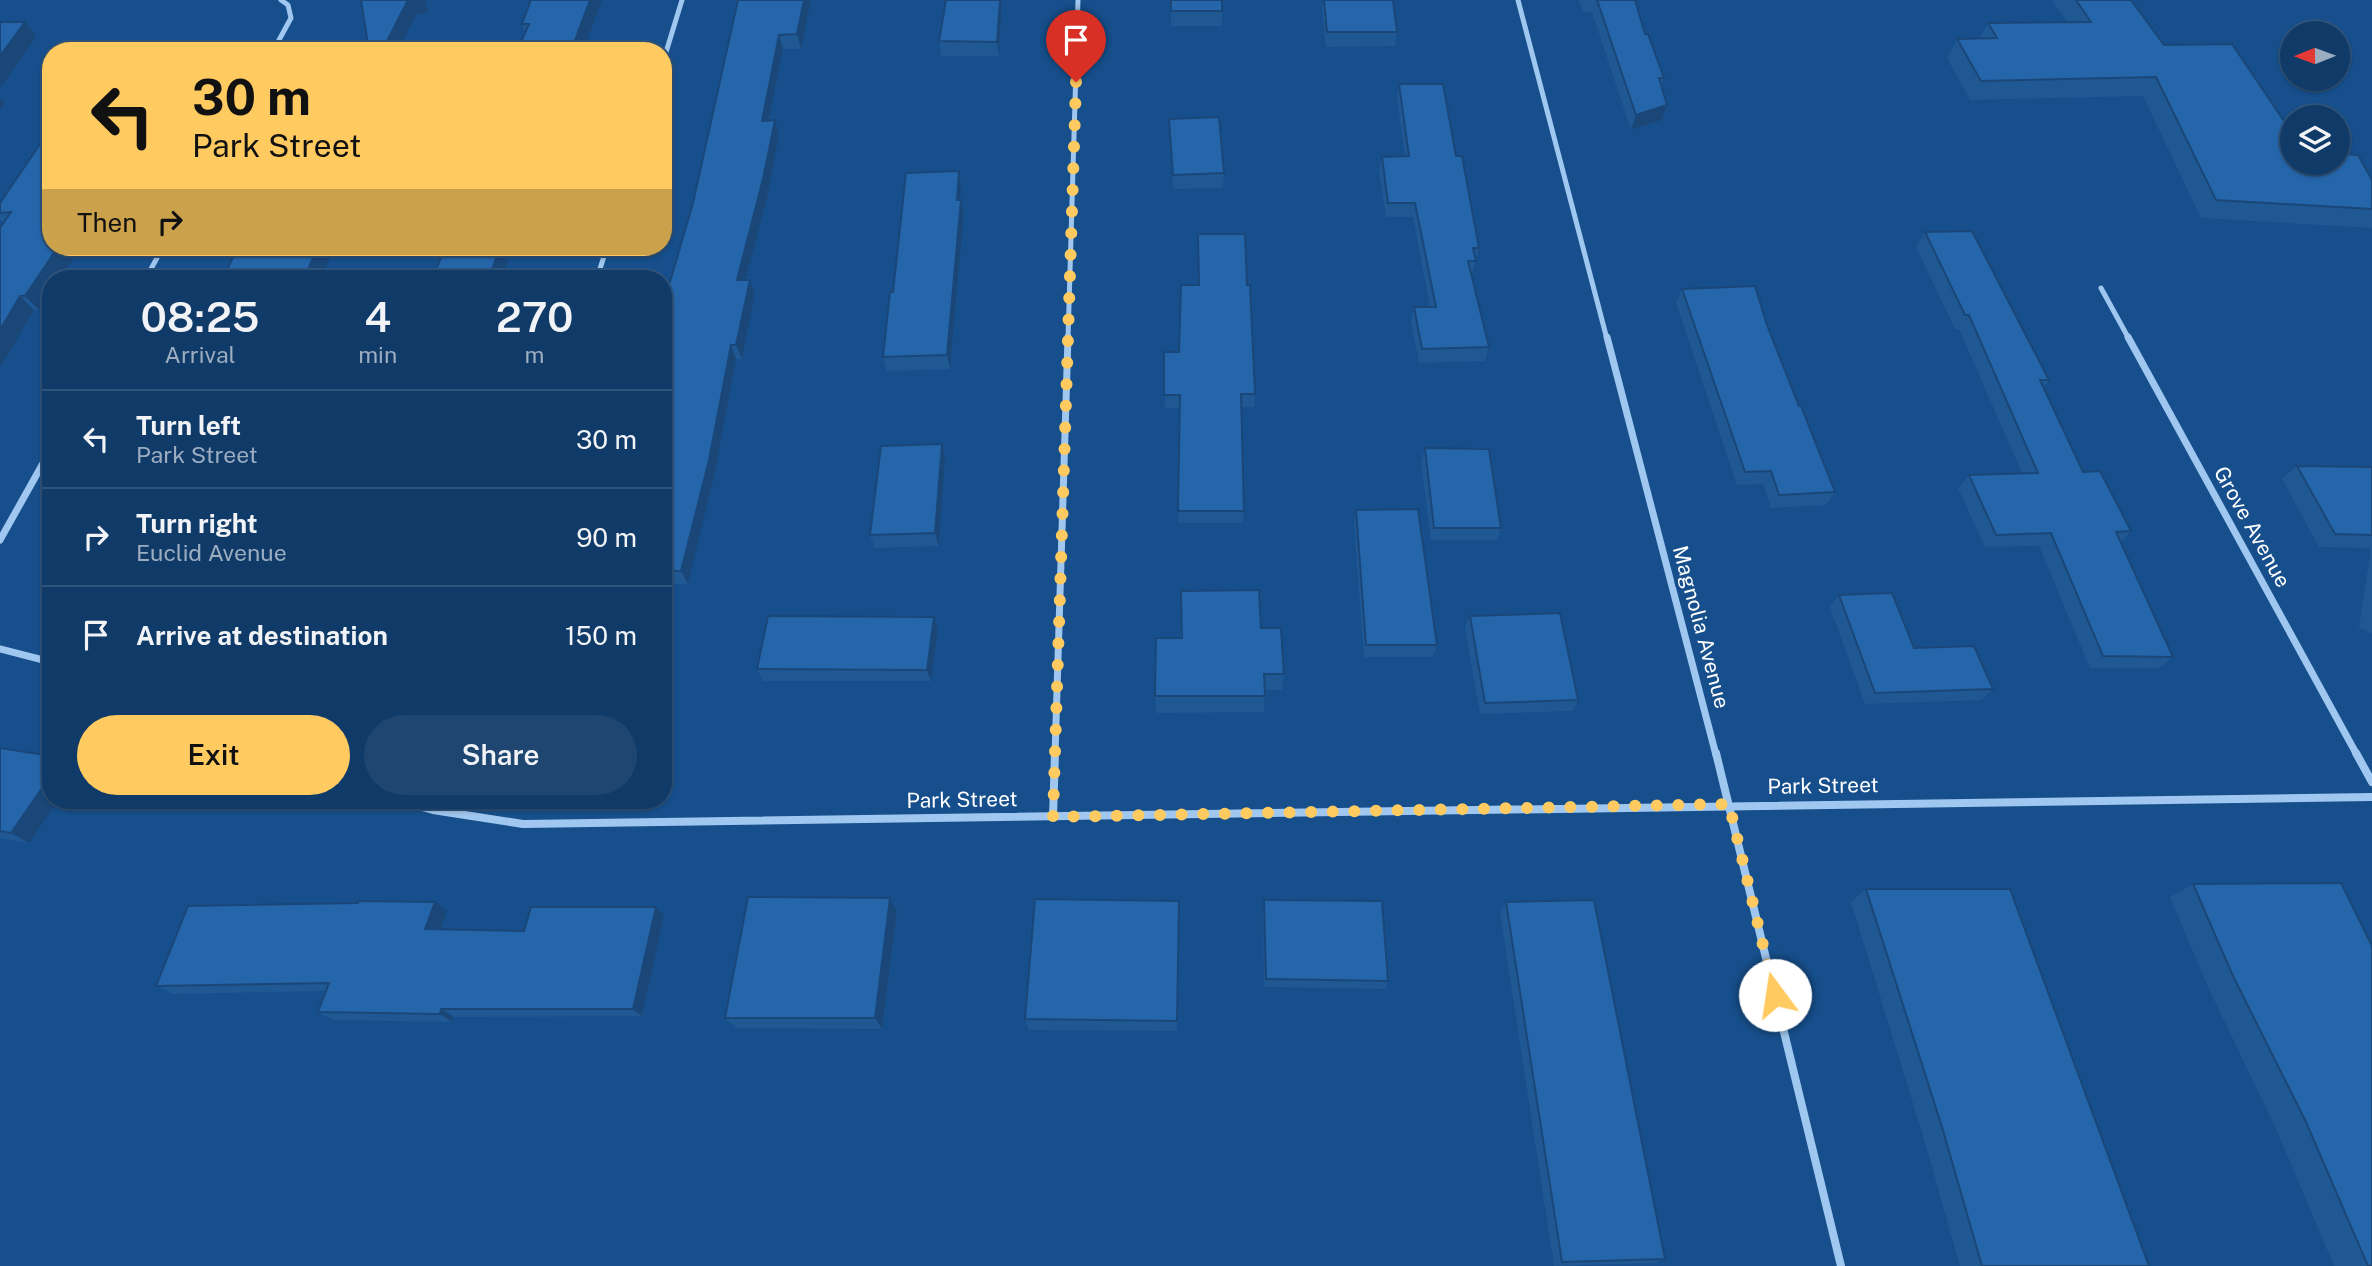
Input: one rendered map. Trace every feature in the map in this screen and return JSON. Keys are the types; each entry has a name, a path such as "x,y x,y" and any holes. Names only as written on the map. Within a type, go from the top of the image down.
{"street":[{"path":"278,42 291,18 288,5 281,0"},
{"path":"669,42 682,0"},
{"path":"1053,817 1078,0"},
{"name":"Magnolia Avenue","path":"1518,0 1729,804 1841,1266"},
{"name":"Grove Avenue","path":"2101,288 2372,782"},
{"path":"0,540 42,465"},
{"path":"0,649 42,660"},
{"name":"Park Street","path":"429,809 523,824 1729,804 2372,797"}],"building":[{"path":"361,0 408,0 387,42 368,42"},
{"path":"531,0 590,0 574,42 521,42 529,24 522,24"},
{"path":"738,0 804,0 797,34 779,35 762,121 775,120 737,280 750,280 736,345 731,345 709,460 681,571 672,571 672,275 693,203"},
{"path":"946,0 1000,0 997,42 939,41"},
{"path":"1171,0 1222,0 1222,11 1171,11"},
{"path":"1324,0 1393,0 1397,32 1327,32"},
{"path":"1597,0 1635,0 1645,34 1648,34 1664,78 1659,78 1667,105 1636,115"},
{"path":"2076,0 2131,0 2164,45 2232,44 2280,115 2280,175 2350,175 2350,155 2358,155 2372,180 2372,209 2216,200 2156,77 1981,81 1957,39 1997,38 1988,23 2091,22"},
{"path":"0,22 25,22 0,56"},
{"path":"1399,84 1443,84 1456,156 1462,156 1479,248 1473,248 1476,261 1468,261 1489,347 1422,349 1414,307 1436,307 1415,203 1388,203 1382,157 1409,156"},
{"path":"1219,117 1224,173 1173,175 1169,119"},
{"path":"42,141 42,256 52,256 25,296 20,296 0,330 0,228 11,212 0,213 0,203"},
{"path":"959,171 957,200 961,200 947,355 883,357 906,173"},
{"path":"1972,231 2049,380 2040,380 2083,472 2100,471 2131,531 2116,532 2173,657 2103,656 2051,533 1996,535 1969,475 2038,473 1969,315 1965,315 1925,232"},
{"path":"1198,234 1245,234 1255,394 1241,394 1244,511 1178,511 1180,395 1164,395 1164,352 1179,352 1181,285 1199,285"},
{"path":"234,256 314,256 308,270 227,270"},
{"path":"442,256 497,256 492,270 436,270"},
{"path":"1755,286 1767,325 1835,492 1779,495 1771,471 1745,472 1682,289"},
{"path":"942,444 935,533 870,535 881,446"},
{"path":"1425,448 1489,449 1501,528 1434,528"},
{"path":"2297,466 2372,467 2372,535 2335,534"},
{"path":"1418,509 1437,645 1366,645 1356,510"},
{"path":"1259,590 1261,628 1281,628 1284,674 1264,674 1265,696 1155,696 1156,638 1182,638 1181,591"},
{"path":"1892,593 1914,648 1974,646 1993,689 1875,693 1839,595"},
{"path":"1560,613 1578,700 1485,703 1470,616"},
{"path":"768,616 934,617 927,670 757,669"},
{"path":"0,748 42,755 42,788 11,833 0,831"},
{"path":"2341,883 2372,946 2372,1266 2368,1266 2306,1122 2233,976 2193,884"},
{"path":"1866,889 2010,889 2149,1266 1982,1266 1942,1127"},
{"path":"748,897 890,898 875,1018 725,1018"},
{"path":"1035,899 1179,901 1177,1021 1025,1019"},
{"path":"1264,900 1382,901 1388,981 1266,979"},
{"path":"1594,900 1665,1259 1562,1262 1506,902"},
{"path":"359,901 435,902 425,929 524,931 531,907 656,907 633,1009 441,1009 440,1014 318,1012 329,983 156,986 188,906"}],"route":[{"path":"1076,82 1053,817 1729,804 1775,995"}]}
